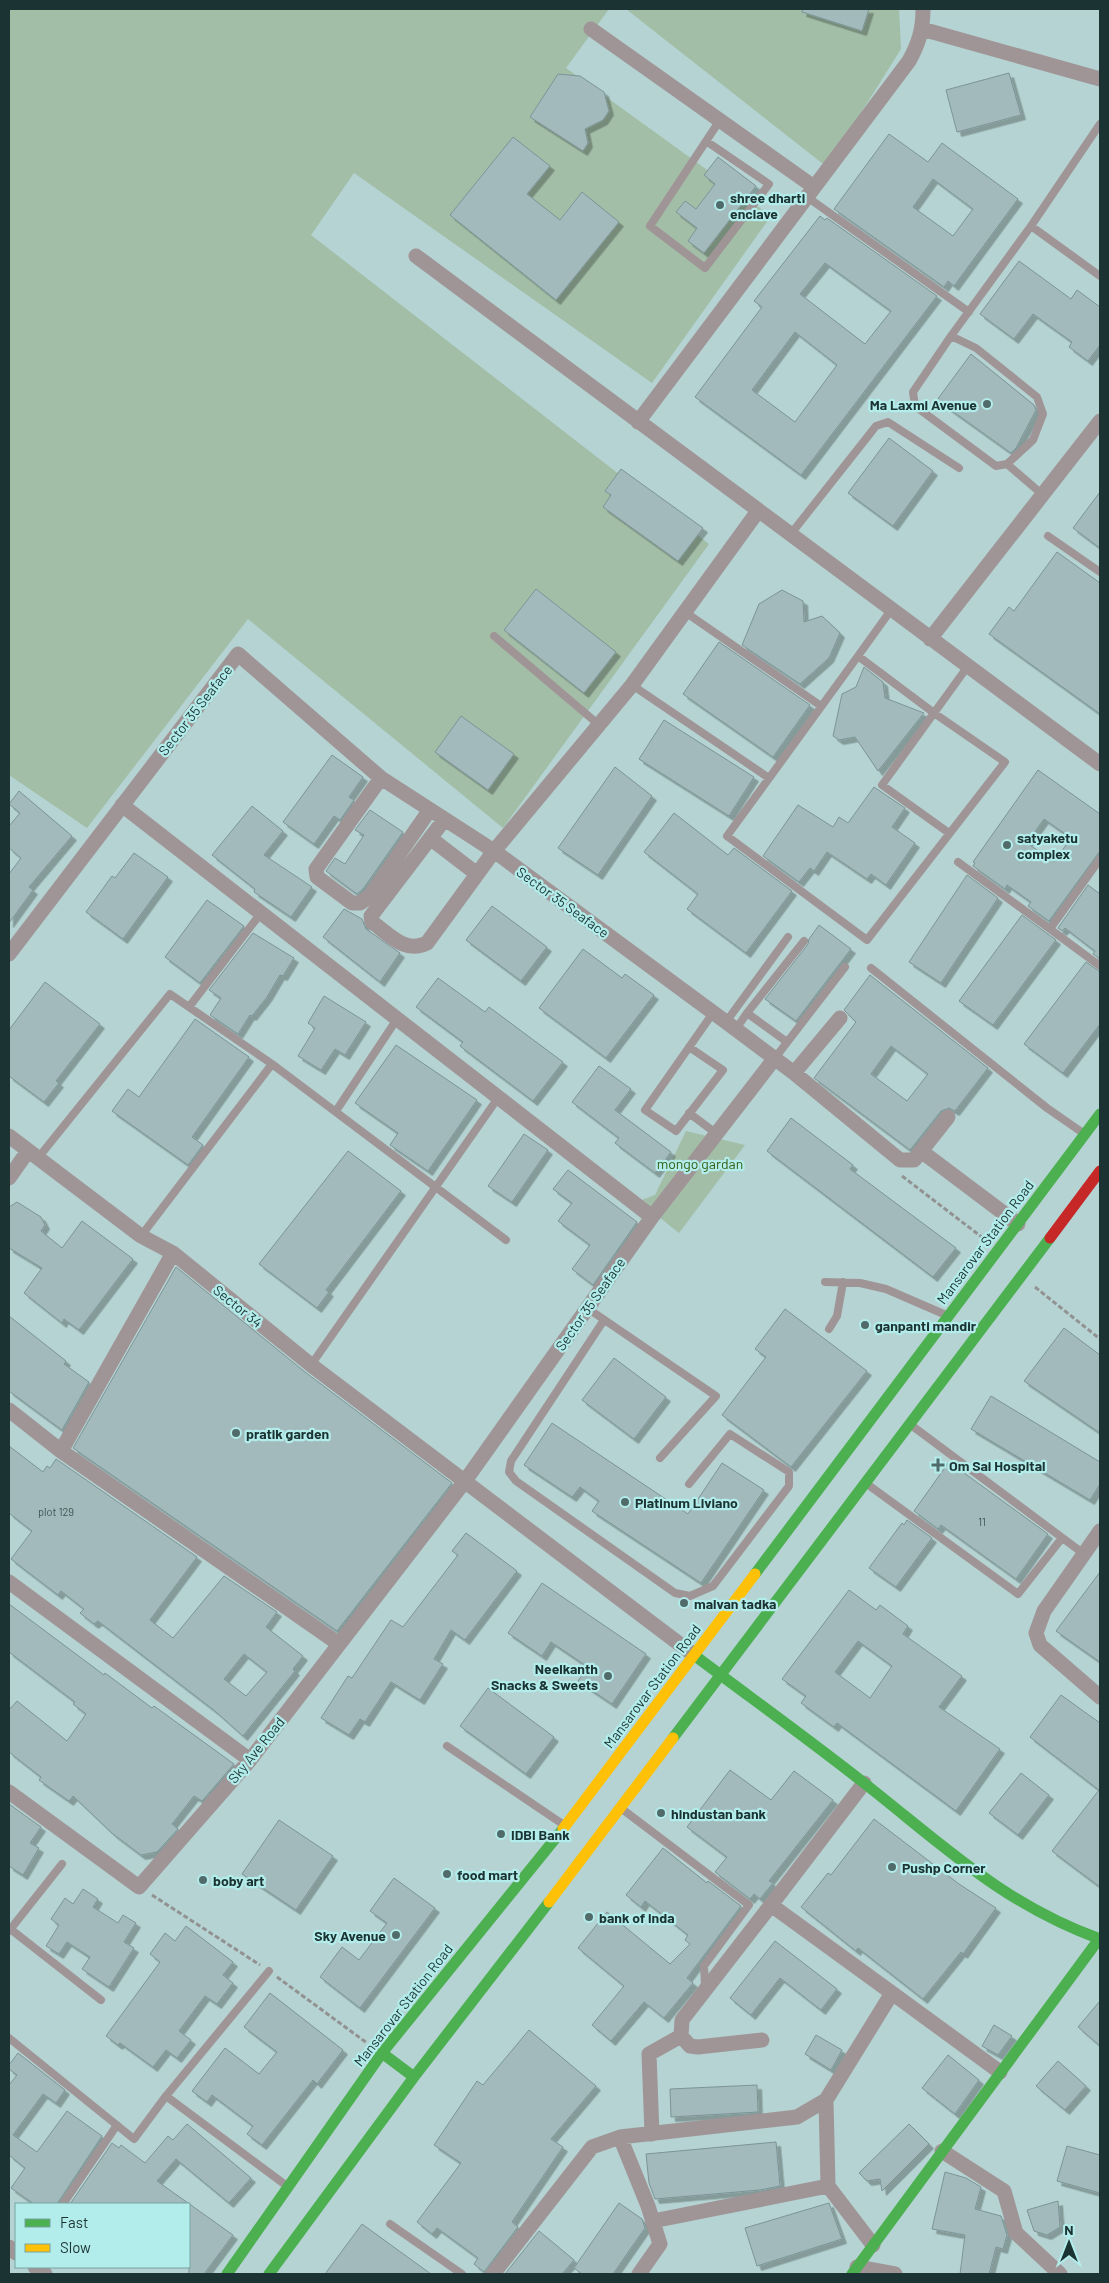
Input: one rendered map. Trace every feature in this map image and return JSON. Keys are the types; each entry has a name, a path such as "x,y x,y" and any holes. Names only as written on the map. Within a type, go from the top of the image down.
{"main road":[{"name":"Mansarovar Station Road","path":"227,2274 382,2053 566,1826 948,1316 1002,1252 1018,1224 1100,1114"},
{"path":"268,2274 414,2077 621,1808 910,1424 1022,1270 1100,1171"},
{"path":"694,1655 864,1783 1000,1890 1067,1928 1100,1939 854,2271"},
{"path":"382,2053 414,2077"}],"street":[{"path":"638,422 909,61 918,45 922,29 923,9"},
{"path":"591,29 720,120 810,192"},
{"path":"922,29 1100,79"},
{"path":"416,256 1100,764"},
{"path":"930,639 1100,421"},
{"path":"444,820 371,916 372,922 408,948 418,948 427,943 494,852 632,685 758,511"},
{"name":"Sector 35 Seaface","path":"9,954 238,654 381,778 494,852 775,1058 652,1217 465,1481"},
{"path":"381,778 316,869 317,877 352,903 360,903 370,896 429,811"},
{"path":"122,805 652,1217"},
{"path":"430,838 477,874"},
{"path":"794,1073 840,1018"},
{"path":"775,1058 900,1160 914,1160 948,1117"},
{"name":"Sector 34","path":"9,1136 141,1236 173,1253 311,1365 694,1655"},
{"path":"921,1151 1018,1224"},
{"path":"9,1178 33,1154"},
{"path":"61,1451 173,1253"},
{"path":"9,1410 61,1451 339,1644"},
{"name":"Sky Ave Road","path":"9,1792 139,1887 250,1760 465,1481"},
{"path":"1100,1531 1044,1611 1036,1633 1040,1645 1100,1697"},
{"path":"9,1582 250,1760"},
{"path":"762,2040 698,2047 690,2046 681,2036 682,2020 772,1906 864,1783"},
{"path":"772,1906 1000,2072"},
{"path":"493,2274 592,2147 620,2137 797,2117 826,2100 892,1994"},
{"path":"652,2134 649,2054 681,2036"},
{"path":"826,2100 828,2186 873,2246"},
{"path":"620,2137 660,2244 639,2274"},
{"path":"942,2151 1004,2191 1016,2233 1060,2274"},
{"path":"653,2221 828,2186"},
{"path":"854,2271 896,2274"}],"lane":[{"path":"706,141 770,184 705,268 650,226 706,141 720,120"},
{"path":"951,336 976,348 1037,397 1043,414 1033,440 1007,464 996,466 915,406 913,392 951,336 1032,226 1100,124"},
{"path":"810,192 969,312"},
{"path":"1032,226 1100,276"},
{"path":"790,535 876,426 888,422 959,468"},
{"path":"1007,464 1043,495"},
{"path":"1048,536 1100,572"},
{"path":"858,656 934,713 1005,762 866,940 728,836 891,610"},
{"path":"685,612 821,706"},
{"path":"494,636 598,724"},
{"path":"949,834 882,785 968,666"},
{"path":"632,685 769,778"},
{"path":"1050,929 1100,860"},
{"path":"958,862 1100,966"},
{"path":"189,1008 261,913"},
{"path":"731,1025 788,937"},
{"path":"731,1025 748,1013 804,941"},
{"path":"775,1058 845,967"},
{"path":"872,968 1047,1108 1085,1134"},
{"path":"33,1154 170,994 272,1064 506,1240"},
{"path":"690,1047 723,1070 676,1131 645,1110 713,1013"},
{"path":"748,1013 787,1042"},
{"path":"336,1111 397,1019"},
{"path":"141,1236 272,1064"},
{"path":"311,1365 498,1098"},
{"path":"690,1113 717,1134"},
{"path":"824,1282 860,1283 886,1289 948,1316"},
{"path":"829,1329 837,1316 843,1282"},
{"path":"588,1308 716,1396 660,1458"},
{"path":"604,1320 511,1461 509,1472 516,1481 675,1593 690,1596 713,1586 789,1486 789,1472 730,1434 689,1484"},
{"path":"910,1424 1084,1554"},
{"path":"866,1482 1018,1594 1062,1538"},
{"path":"447,1746 566,1826"},
{"path":"621,1808 749,1905 704,1966 705,1990"},
{"path":"62,1864 9,1929 101,2000"},
{"path":"9,2038 134,2140 166,2096 269,1971"},
{"path":"166,2096 289,2188"},
{"path":"65,2203 117,2125"},
{"path":"390,2224 462,2274"}],"path":[{"path":"1022,1270 1100,1339"}],"green space":[{"path":"9,9 609,9 566,68 771,216 652,383 354,173 311,235 709,544 503,828 248,619 87,828 9,775"},
{"path":"626,9 899,9 901,49 827,167"},
{"name":"mongo gardan","path":"686,1131 745,1145 679,1233 639,1201 655,1195"}],"building":[{"path":"803,9 869,9 862,31 802,12"},
{"path":"1009,73 1021,115 957,132 946,90"},
{"path":"558,74 580,76 604,92 609,111 603,120 585,129 588,143 583,151 530,117"},
{"path":"889,134 928,162 942,143 1018,199 954,286 948,281 944,287 834,209","holes":["933,179 973,209 953,236 913,207"]},
{"path":"513,137 550,166 527,194 560,220 582,192 619,222 556,300 450,215"},
{"name":"shree dharti enclave","path":"718,157 756,186 704,253 688,241 697,228 676,212 685,201 696,209 715,184 704,175"},
{"path":"820,216 825,220 827,218 937,296 801,475 695,397 762,307 754,301","holes":["825,263 891,311 865,344 800,294","795,332 837,365 795,422 752,390"]},
{"path":"1019,261 1071,299 1077,290 1100,307 1100,345 1088,361 1069,347 1072,342 1033,314 1014,339 980,314"},
{"name":"Ma Laxmi Avenue","path":"971,354 1034,405 1036,410 1016,448 1011,453 937,400"},
{"path":"889,438 933,471 893,526 848,493"},
{"path":"621,469 703,528 678,561 603,507 611,495 605,491"},
{"path":"1100,492 1100,548 1073,528"},
{"path":"1057,552 1100,583 1100,714 989,634 1009,607 1014,611"},
{"path":"536,589 616,652 584,693 504,630"},
{"path":"782,590 803,601 804,622 822,616 840,633 829,658 800,684 742,645 759,604"},
{"path":"719,642 810,705 773,757 683,694"},
{"path":"864,667 883,682 885,698 924,713 878,771 855,737 839,740 833,736 842,694 856,687"},
{"path":"461,716 514,754 488,790 435,752"},
{"path":"664,720 754,777 729,816 639,759"},
{"path":"332,755 363,777 349,797 354,800 340,820 334,816 314,844 283,822"},
{"path":"615,767 652,796 598,875 558,848"},
{"name":"satyaketu complex","path":"1038,770 1100,814 1100,851 1049,921 1028,906 1031,902 1007,885 1005,889 973,866 975,863 973,862","holes":["1044,819 1071,838 1054,862 1027,843"]},
{"path":"874,787 905,808 892,827 915,843 886,885 871,874 867,879 827,852 814,871 810,868 799,882 763,856 798,805 833,827 839,817 848,823"},
{"path":"19,791 72,836 29,887 33,890 9,923 9,874 21,858 9,848 9,826 20,813 9,804"},
{"path":"252,806 283,831 264,855 312,887 291,917 254,892 255,889 212,855"},
{"path":"370,810 403,832 363,889 357,894 326,871 335,858 345,864 364,835 355,830"},
{"path":"674,813 728,855 734,848 792,891 746,953 687,909 698,894 644,852"},
{"path":"134,853 168,877 123,939 86,912 112,876 115,878"},
{"path":"967,875 998,898 941,983 909,962"},
{"path":"1088,885 1100,894 1100,959 1093,954 1095,951 1065,928 1062,931 1058,928"},
{"path":"207,900 244,926 200,983 165,957"},
{"path":"492,906 547,947 521,981 466,940"},
{"path":"344,909 362,919 366,929 400,953 380,982 323,937"},
{"path":"1022,915 1056,940 993,1025 959,1001"},
{"path":"819,925 851,949 796,1021 765,999 808,944 809,939"},
{"path":"253,933 294,958 283,976 280,975 267,997 252,1016 250,1015 238,1034 210,1015 221,998 209,990"},
{"path":"583,949 622,978 625,974 654,995 606,1058 539,1008"},
{"path":"1086,962 1100,972 1100,1024 1063,1073 1024,1044"},
{"path":"870,975 988,1068 955,1111 949,1108 941,1111 910,1150 814,1078 856,1022 844,1010","holes":["891,1046 928,1074 907,1101 871,1074"]},
{"path":"438,978 485,1012 489,1007 563,1062 533,1101 460,1046 463,1042 416,1007"},
{"path":"45,982 100,1024 56,1081 59,1083 44,1102 9,1076 9,1030"},
{"path":"324,996 366,1022 345,1055 335,1049 321,1070 298,1056 315,1028 308,1023"},
{"path":"195,1019 249,1057 192,1137 203,1145 188,1165 112,1111 128,1089 139,1097"},
{"path":"396,1045 477,1100 428,1171 390,1145 398,1133 355,1103"},
{"path":"599,1066 631,1089 615,1110 671,1152 655,1173 615,1143 619,1138 572,1102"},
{"path":"791,1118 853,1165 850,1169 956,1248 933,1277 767,1151"},
{"path":"524,1134 548,1150 512,1202 488,1186"},
{"path":"348,1151 401,1191 326,1290 329,1292 317,1308 259,1264"},
{"path":"568,1170 637,1222 593,1285 572,1269 590,1245 558,1221 572,1203 553,1189"},
{"path":"17,1202 41,1217 45,1225 41,1231 62,1248 82,1221 133,1259 79,1330 64,1319 62,1323 24,1293 42,1268 9,1248 9,1207"},
{"name":"pratik garden","path":"176,1267 305,1372 452,1483 337,1631 73,1448"},
{"path":"785,1309 867,1371 791,1467 722,1415 766,1357 755,1349"},
{"path":"9,1316 66,1361 64,1364 89,1382 62,1430 9,1391"},
{"path":"1064,1328 1100,1355 1100,1433 1024,1381"},
{"path":"614,1358 666,1397 634,1439 582,1400"},
{"path":"991,1396 1100,1462 1100,1484 1090,1500 971,1429"},
{"name":"Platinum Liviano","path":"552,1423 688,1514 722,1463 764,1490 701,1583 592,1511 599,1501 580,1487 572,1497 524,1465"},
{"path":"9,1446 43,1472 47,1466 50,1468 56,1459 197,1557 150,1620 173,1638 224,1576 277,1612 266,1627 303,1656 293,1669 295,1671 243,1736 215,1711 98,1621 94,1624 80,1613 84,1609 61,1591 58,1595 11,1559 32,1531 9,1513","holes":["244,1654 267,1672 246,1696 224,1679"]},
{"path":"949,1462 1048,1534 1016,1579 941,1525 938,1529 914,1511"},
{"path":"907,1520 932,1538 896,1587 869,1568 902,1523 904,1525"},
{"path":"466,1533 517,1571 465,1640 451,1630 434,1659 443,1664 420,1700 391,1682 365,1722 360,1719 349,1735 321,1718 348,1676 352,1678 391,1620 403,1627 458,1555 452,1551"},
{"path":"1100,1572 1100,1662 1056,1631"},
{"path":"542,1583 646,1654 612,1704 578,1681 588,1667 551,1642 542,1656 508,1633"},
{"path":"849,1590 876,1610 880,1605 908,1626 903,1634 962,1676 939,1707 1000,1749 956,1811 837,1723 834,1727 801,1703 806,1696 782,1679","holes":["858,1641 892,1666 870,1698 835,1672"]},
{"path":"9,1604 104,1675 105,1673 152,1708 154,1706 234,1764 202,1801 194,1796 172,1824 178,1829 157,1852 141,1855 113,1834 73,1796 69,1801 39,1780 41,1777 9,1752 9,1710 17,1701 67,1741 86,1714 73,1704 75,1702 9,1652"},
{"path":"488,1688 554,1737 526,1774 460,1726"},
{"path":"1061,1695 1100,1723 1100,1887 1052,1851 1099,1790 1030,1737"},
{"path":"730,1770 771,1800 794,1771 833,1800 769,1881 773,1883 760,1899 754,1894 750,1899 715,1872 727,1857 687,1827"},
{"path":"1021,1773 1049,1795 1018,1835 989,1813"},
{"path":"9,1804 41,1827 30,1843 39,1848 23,1875 9,1866"},
{"path":"874,1819 959,1884 996,1908 963,1954 961,1952 923,1999 858,1948 856,1951 801,1907 828,1873 831,1875"},
{"path":"279,1820 333,1856 296,1910 242,1874"},
{"path":"663,1848 707,1883 708,1881 741,1906 687,1978 693,1983 664,2018 644,2002 611,2041 592,2025 624,1986 578,1948 607,1912 670,1964 690,1944 685,1940 688,1935 645,1901 641,1907 626,1895"},
{"name":"Sky Avenue","path":"394,1878 435,1908 360,2008 320,1977 342,1947 359,1960 387,1923 370,1911"},
{"path":"83,1889 98,1899 93,1907 118,1923 123,1915 136,1923 124,1942 134,1948 109,1987 82,1969 90,1957 67,1942 59,1954 46,1946 59,1925 51,1919 65,1898 73,1904"},
{"path":"186,1926 233,1962 223,1975 233,1983 217,2004 205,1996 179,2031 191,2040 177,2058 166,2050 153,2067 120,2043 118,2045 106,2036 160,1962 150,1954 165,1933 175,1941"},
{"path":"775,1941 837,1989 821,2010 780,1978 751,2015 730,1998"},
{"path":"270,1993 343,2050 317,2084 313,2080 262,2145 247,2134 253,2126 212,2095 207,2102 192,2091 225,2048 259,2074 277,2052 244,2027"},
{"path":"1100,2001 1100,2046 1078,2027"},
{"path":"994,2025 1012,2036 998,2055 982,2046"},
{"path":"529,2030 596,2086 551,2139 563,2147 512,2222 518,2227 484,2272 474,2264 478,2258 437,2228 432,2234 417,2222 461,2163 434,2145 477,2081 483,2085"},
{"path":"816,2035 842,2050 831,2070 805,2054"},
{"path":"18,2053 65,2090 56,2103 43,2094 13,2135 37,2152 67,2111 102,2136 58,2203 33,2203 11,2188 25,2168 9,2155 9,2085 17,2075 9,2069 9,2065"},
{"path":"948,2055 979,2080 955,2114 922,2088"},
{"path":"1058,2061 1086,2086 1065,2110 1036,2086"},
{"path":"757,2085 758,2112 671,2117 670,2089"},
{"path":"187,2124 251,2178 229,2203 176,2159 157,2181 188,2203 71,2203 112,2143 119,2148 121,2145 145,2163 168,2136 173,2140"},
{"path":"909,2124 929,2144 882,2191 880,2179 867,2181 859,2173"},
{"path":"776,2142 780,2186 760,2190 655,2199 649,2183 646,2154"},
{"path":"1067,2146 1100,2155 1100,2193 1057,2181"},
{"path":"945,2172 966,2178 981,2187 975,2209 1001,2216 1007,2235 1003,2249 996,2247 989,2274 960,2274 965,2235 932,2229"},
{"path":"1058,2201 1060,2227 1047,2235 1034,2231 1027,2210"},
{"path":"619,2203 642,2219 645,2228 613,2274 582,2274 574,2268"},
{"path":"829,2203 842,2239 757,2266 745,2228"},
{"path":"190,2204 233,2235 204,2274 189,2274"},
{"path":"362,2224 431,2274 325,2274"},
{"path":"539,2231 574,2260 562,2274 505,2274"}],"traffic: fast":[{"path":"755,1574 1100,1114"},
{"path":"673,1738 1050,1238"},
{"path":"694,1655 843,1767 975,1871 1033,1909 1065,1925 1100,1939"},
{"path":"227,2274 382,2053 563,1829"},
{"path":"269,2274 414,2077 549,1902"},
{"path":"852,2274 1099,1939"},
{"path":"382,2053 414,2077"}],"traffic: slow":[{"path":"563,1829 755,1574"},
{"path":"549,1902 673,1738"}],"traffic: jam":[{"path":"1050,1238 1100,1171"}],"place":[{"name":"shree dharti enclave","path":"720,205"},
{"name":"Ma Laxmi Avenue","path":"987,404"},
{"name":"satyaketu complex","path":"1007,845"},
{"name":"ganpanti mandir","path":"865,1325"},
{"name":"pratik garden","path":"236,1433"},
{"name":"Om Sai Hospital","path":"938,1465"},
{"name":"Platinum Liviano","path":"625,1502"},
{"name":"malvan tadka","path":"684,1603"},
{"name":"Neelkanth Snacks & Sweets","path":"608,1676"},
{"name":"hindustan bank","path":"661,1813"},
{"name":"IDBI Bank","path":"501,1834"},
{"name":"Pushp Corner","path":"892,1867"},
{"name":"food mart","path":"447,1874"},
{"name":"boby art","path":"203,1880"},
{"name":"bank of inda","path":"589,1917"},
{"name":"Sky Avenue","path":"396,1935"}]}
